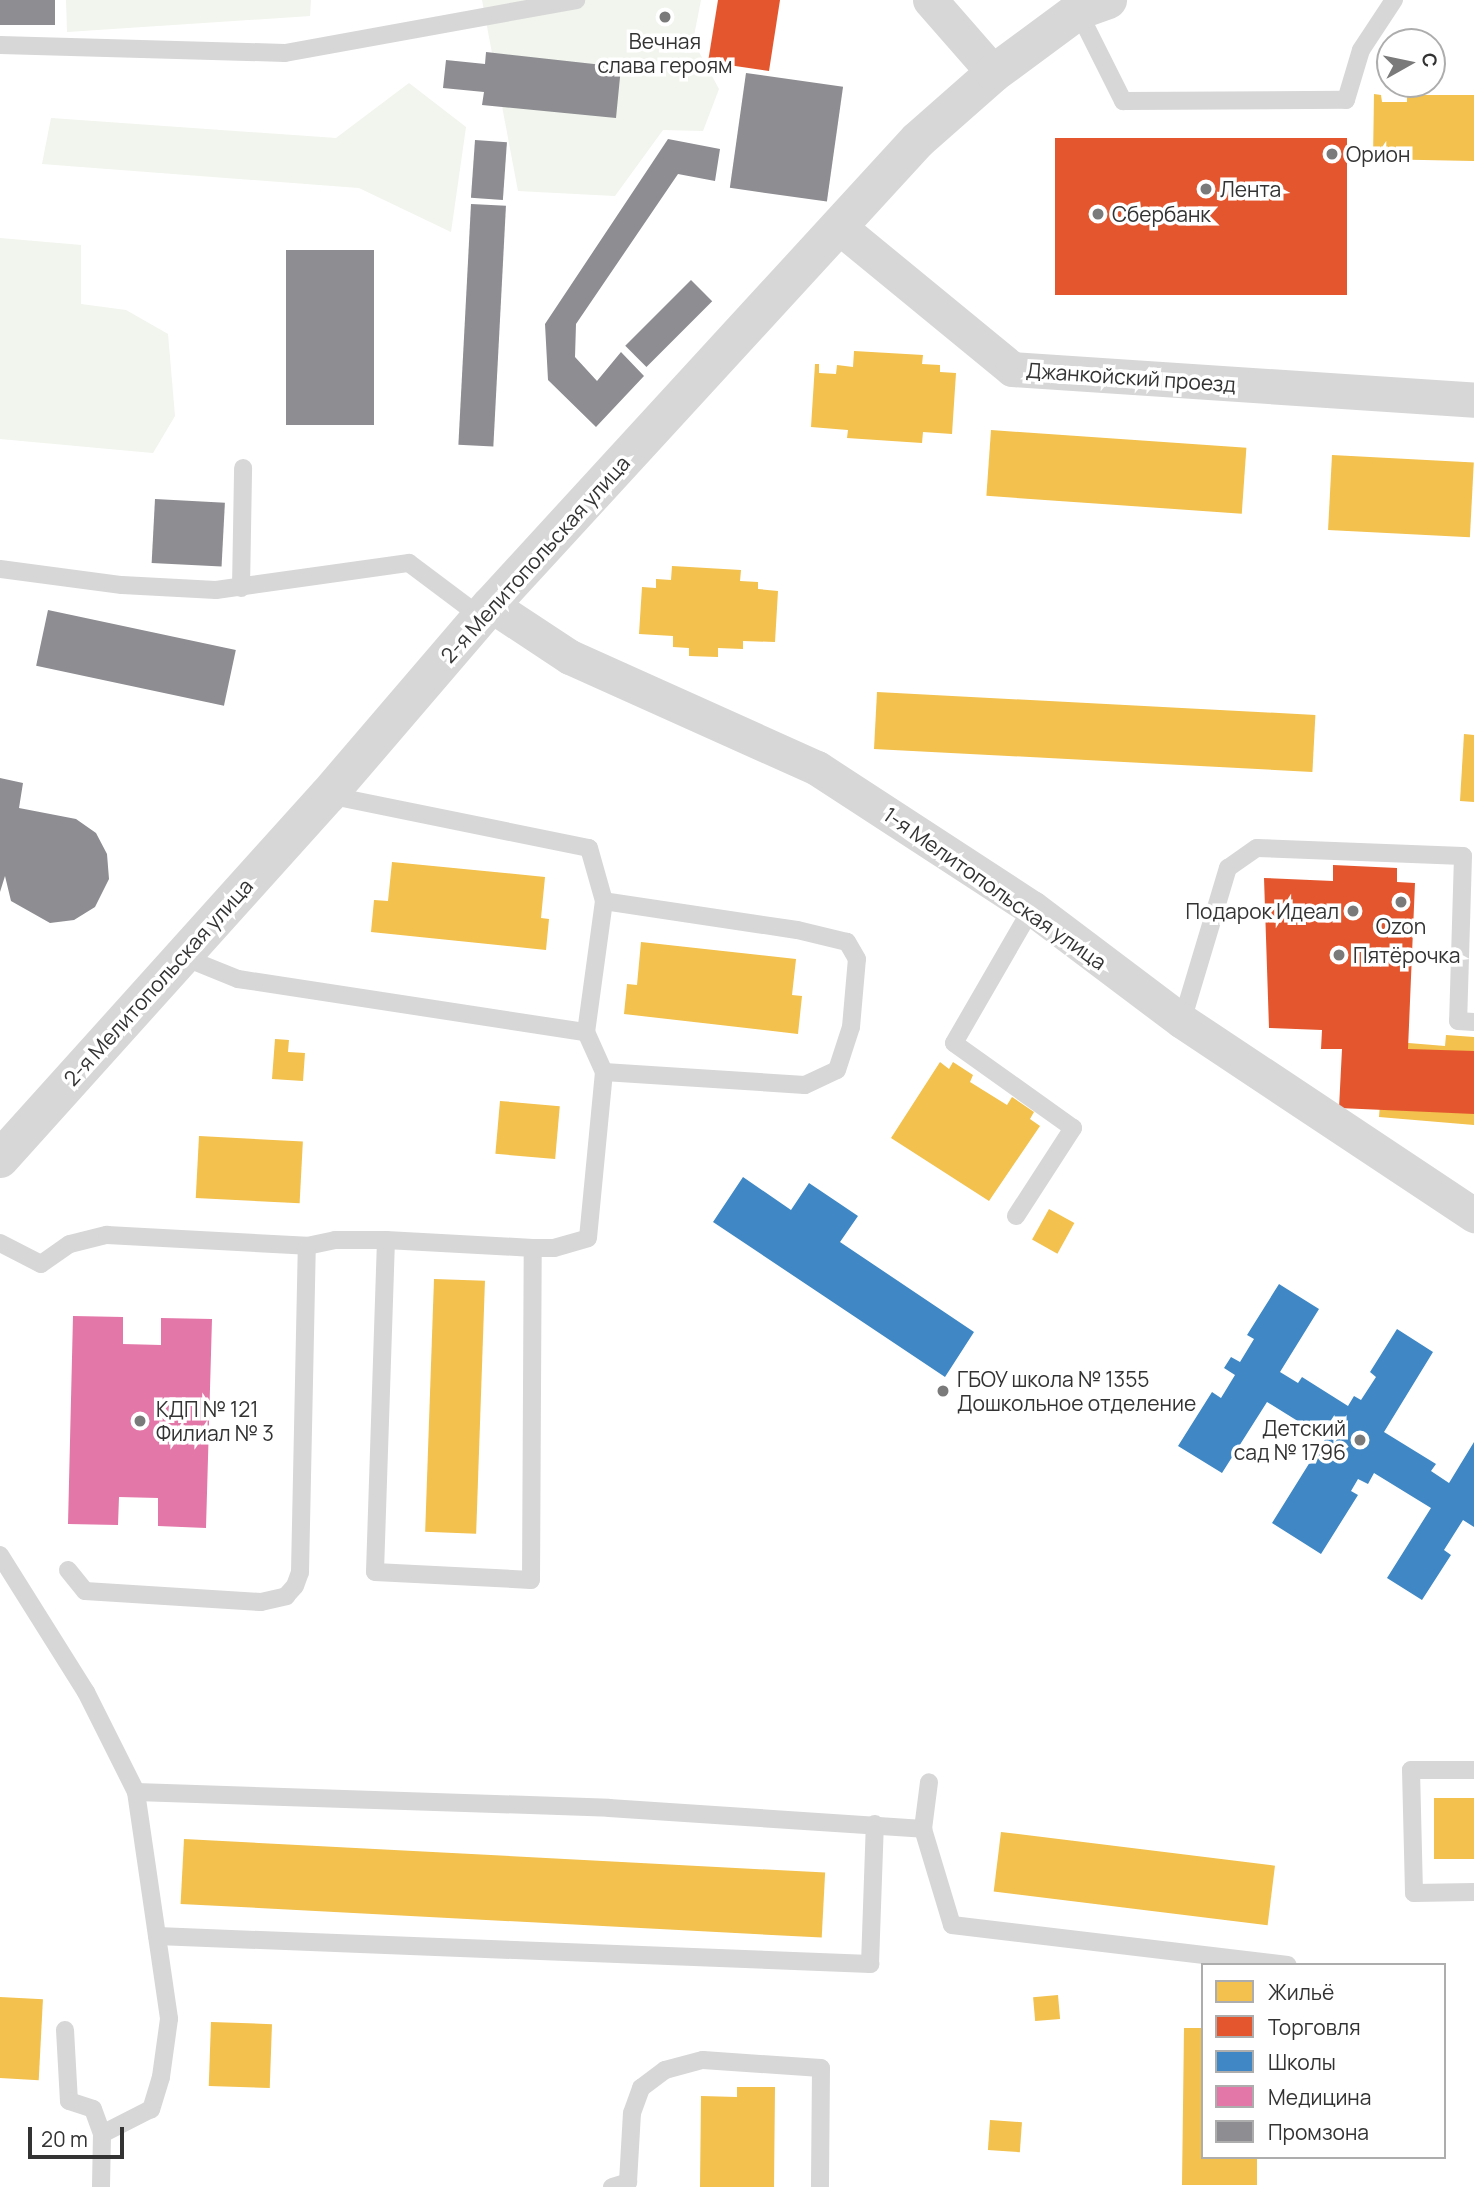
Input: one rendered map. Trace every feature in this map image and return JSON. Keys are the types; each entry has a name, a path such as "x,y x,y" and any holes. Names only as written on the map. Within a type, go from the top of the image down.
{"street":[{"path":"930,0 994,73"},
{"name":"2-я Мелитопольская улица","path":"0,1159 328,795 486,611 918,140 994,73 1093,6"},
{"name":"Джанкойский проезд","path":"838,226 1012,369 1474,400"},
{"name":"1-я Мелитопольская улица","path":"486,611 570,657 817,768 1032,908 1182,1020 1474,1215"}],"lane":[{"path":"0,45 285,53 576,0"},
{"path":"1093,6 1123,101 1346,100 1362,50 1394,0"},
{"path":"241,588 243,468"},
{"path":"0,569 122,586 241,588 409,563 486,611"},
{"path":"0,1244 41,1264 71,1244 107,1235 307,1246 335,1240 386,1240 533,1248 554,1248 589,1238 604,1072 586,1032 604,901 589,848 328,795"},
{"path":"1182,1020 1228,868 1256,848 1463,856 1458,1021 1474,1022"},
{"path":"604,901 797,930 847,942 857,959 851,1027 837,1070 805,1085 604,1072"},
{"path":"1016,1216 1073,1128 954,1043 1032,908"},
{"path":"181,956 237,979 586,1032"},
{"path":"386,1240 375,1572 531,1580 533,1248"},
{"path":"68,1570 85,1591 261,1602 286,1596 295,1586 300,1572 307,1246"},
{"path":"0,1555 79,1681 136,1792 169,2019 162,2077 151,2109 103,2134"},
{"path":"1474,1770 1411,1770 1413,1893 1474,1892"},
{"path":"929,1782 923,1829 952,1925 1271,1963"},
{"path":"136,1792 403,1799 876,1824 923,1829"},
{"path":"157,1936 870,1965 876,1824"},
{"path":"65,2030 69,2101 93,2109 103,2134 101,2187"},
{"path":"612,2187 628,2182 632,2113 641,2088 665,2070 703,2060 821,2068 820,2187"}],"shaded area":[{"path":"66,0 311,0 310,16 67,32"},
{"path":"482,0 701,0 693,41 719,89 703,131 663,130 615,196 518,191"},
{"path":"409,83 466,127 451,232 359,188 42,164 51,118 336,138"},
{"path":"0,238 81,245 81,304 126,310 168,334 175,416 153,453 0,439"}],"building: Жильё":[{"path":"1374,94 1376,98 1381,98 1382,102 1407,102 1407,98 1446,98 1446,95 1474,95 1474,161 1373,159"},
{"path":"854,351 923,355 922,364 940,365 940,372 956,373 952,434 923,432 922,443 847,438 848,430 811,427 815,364 819,364 819,373 836,374 837,365 853,367"},
{"path":"991,430 1246,448 1242,514 986,496"},
{"path":"1332,455 1474,462 1470,537 1328,530"},
{"path":"672,566 741,570 740,581 758,582 758,589 778,591 775,642 743,641 743,649 718,648 718,657 689,656 689,648 673,647 673,636 639,634 642,587 656,588 656,579 671,580"},
{"path":"877,692 1315,715 1312,772 874,749"},
{"path":"1464,734 1474,735 1474,802 1460,801"},
{"path":"392,862 545,877 541,918 549,919 546,950 371,932 374,900 388,901"},
{"path":"641,942 796,959 792,995 802,996 798,1034 624,1014 627,984 637,985"},
{"path":"1446,1035 1474,1037 1474,1125 1379,1117 1382,1077 1369,1076 1372,1040 1445,1046"},
{"path":"275,1039 289,1040 288,1052 305,1053 303,1081 272,1079"},
{"path":"940,1062 949,1069 953,1062 973,1075 970,1082 1007,1105 1012,1097 1034,1112 1030,1119 1040,1126 989,1201 891,1138"},
{"path":"500,1101 560,1106 555,1159 495,1154"},
{"path":"199,1136 303,1141 300,1203 196,1198"},
{"path":"1049,1209 1074,1223 1057,1254 1032,1240"},
{"path":"434,1279 485,1281 476,1534 425,1532"},
{"path":"1434,1798 1474,1798 1474,1859 1434,1859"},
{"path":"1001,1832 1275,1866 1268,1925 994,1892"},
{"path":"184,1839 825,1873 822,1938 181,1904"},
{"path":"1058,1995 1060,2019 1035,2021 1033,1997"},
{"path":"0,1997 43,1999 39,2080 0,2078"},
{"path":"211,2022 272,2024 270,2088 209,2086"},
{"path":"1184,2028 1201,2028 1201,2159 1257,2159 1257,2185 1182,2185"},
{"path":"737,2087 775,2087 774,2187 700,2187 701,2096 737,2097"},
{"path":"990,2120 1022,2122 1020,2152 988,2150"}],"building: Торговля":[{"path":"718,0 780,0 769,71 708,62"},
{"path":"1055,138 1347,138 1347,295 1055,295"},
{"name":"Пятёрочка","path":"1333,865 1397,868 1397,882 1415,883 1408,1049 1474,1051 1474,1114 1339,1108 1342,1049 1321,1049 1322,1030 1269,1028 1264,878 1333,881"}],"building: Школы":[{"path":"743,1177 791,1210 809,1183 858,1216 840,1242 974,1332 945,1377 713,1222"},
{"name":"Детский сад № 1796","path":"1279,1284 1319,1309 1280,1372 1298,1383 1302,1377 1348,1406 1354,1396 1361,1400 1376,1377 1370,1372 1397,1329 1433,1352 1384,1432 1436,1464 1431,1471 1449,1483 1474,1442 1474,1527 1463,1520 1444,1550 1451,1555 1422,1600 1387,1578 1431,1508 1374,1473 1368,1484 1358,1479 1351,1491 1358,1495 1321,1554 1272,1523 1325,1438 1267,1402 1222,1473 1178,1446 1212,1392 1221,1398 1235,1375 1224,1368 1231,1357 1240,1362 1254,1339 1247,1335"}],"building: Медицина":[{"name":"КДП № 121 Филиал № 3","path":"73,1316 123,1317 123,1344 161,1345 161,1318 212,1319 206,1528 158,1526 158,1498 119,1497 118,1525 68,1524"}],"building: Промзона":[{"path":"0,0 55,0 55,25 0,25"},
{"path":"486,52 621,67 616,118 482,105 484,92 443,88 446,60 485,64"},
{"path":"746,73 843,87 827,202 730,188"},
{"path":"668,139 720,149 715,181 678,174 576,324 575,357 597,381 621,352 644,376 596,427 548,380 545,324"},
{"path":"475,140 507,142 503,200 471,198"},
{"path":"471,204 506,206 493,447 458,445"},
{"path":"286,250 374,250 374,425 286,425"},
{"path":"691,280 712,301 646,367 625,346"},
{"path":"155,499 225,503 222,567 152,563"},
{"path":"48,610 236,650 224,706 36,666"},
{"path":"0,778 23,783 19,808 76,819 96,833 107,854 109,879 95,907 74,920 50,923 11,901 5,876 0,892"}],"place":[{"name":"Вечная слава героям","path":"665,17"},
{"name":"Орион","path":"1332,154"},
{"name":"Лента","path":"1206,189"},
{"name":"Сбербанк","path":"1098,214"},
{"name":"Ozon","path":"1401,902"},
{"name":"Подарок Идеал","path":"1353,911"},
{"name":"Пятёрочка","path":"1339,955"},
{"name":"ГБОУ школа № 1355 Дошкольное отделение","path":"943,1391"},
{"name":"КДП № 121 Филиал № 3","path":"140,1421"},
{"name":"Детский сад № 1796","path":"1360,1440"}]}
